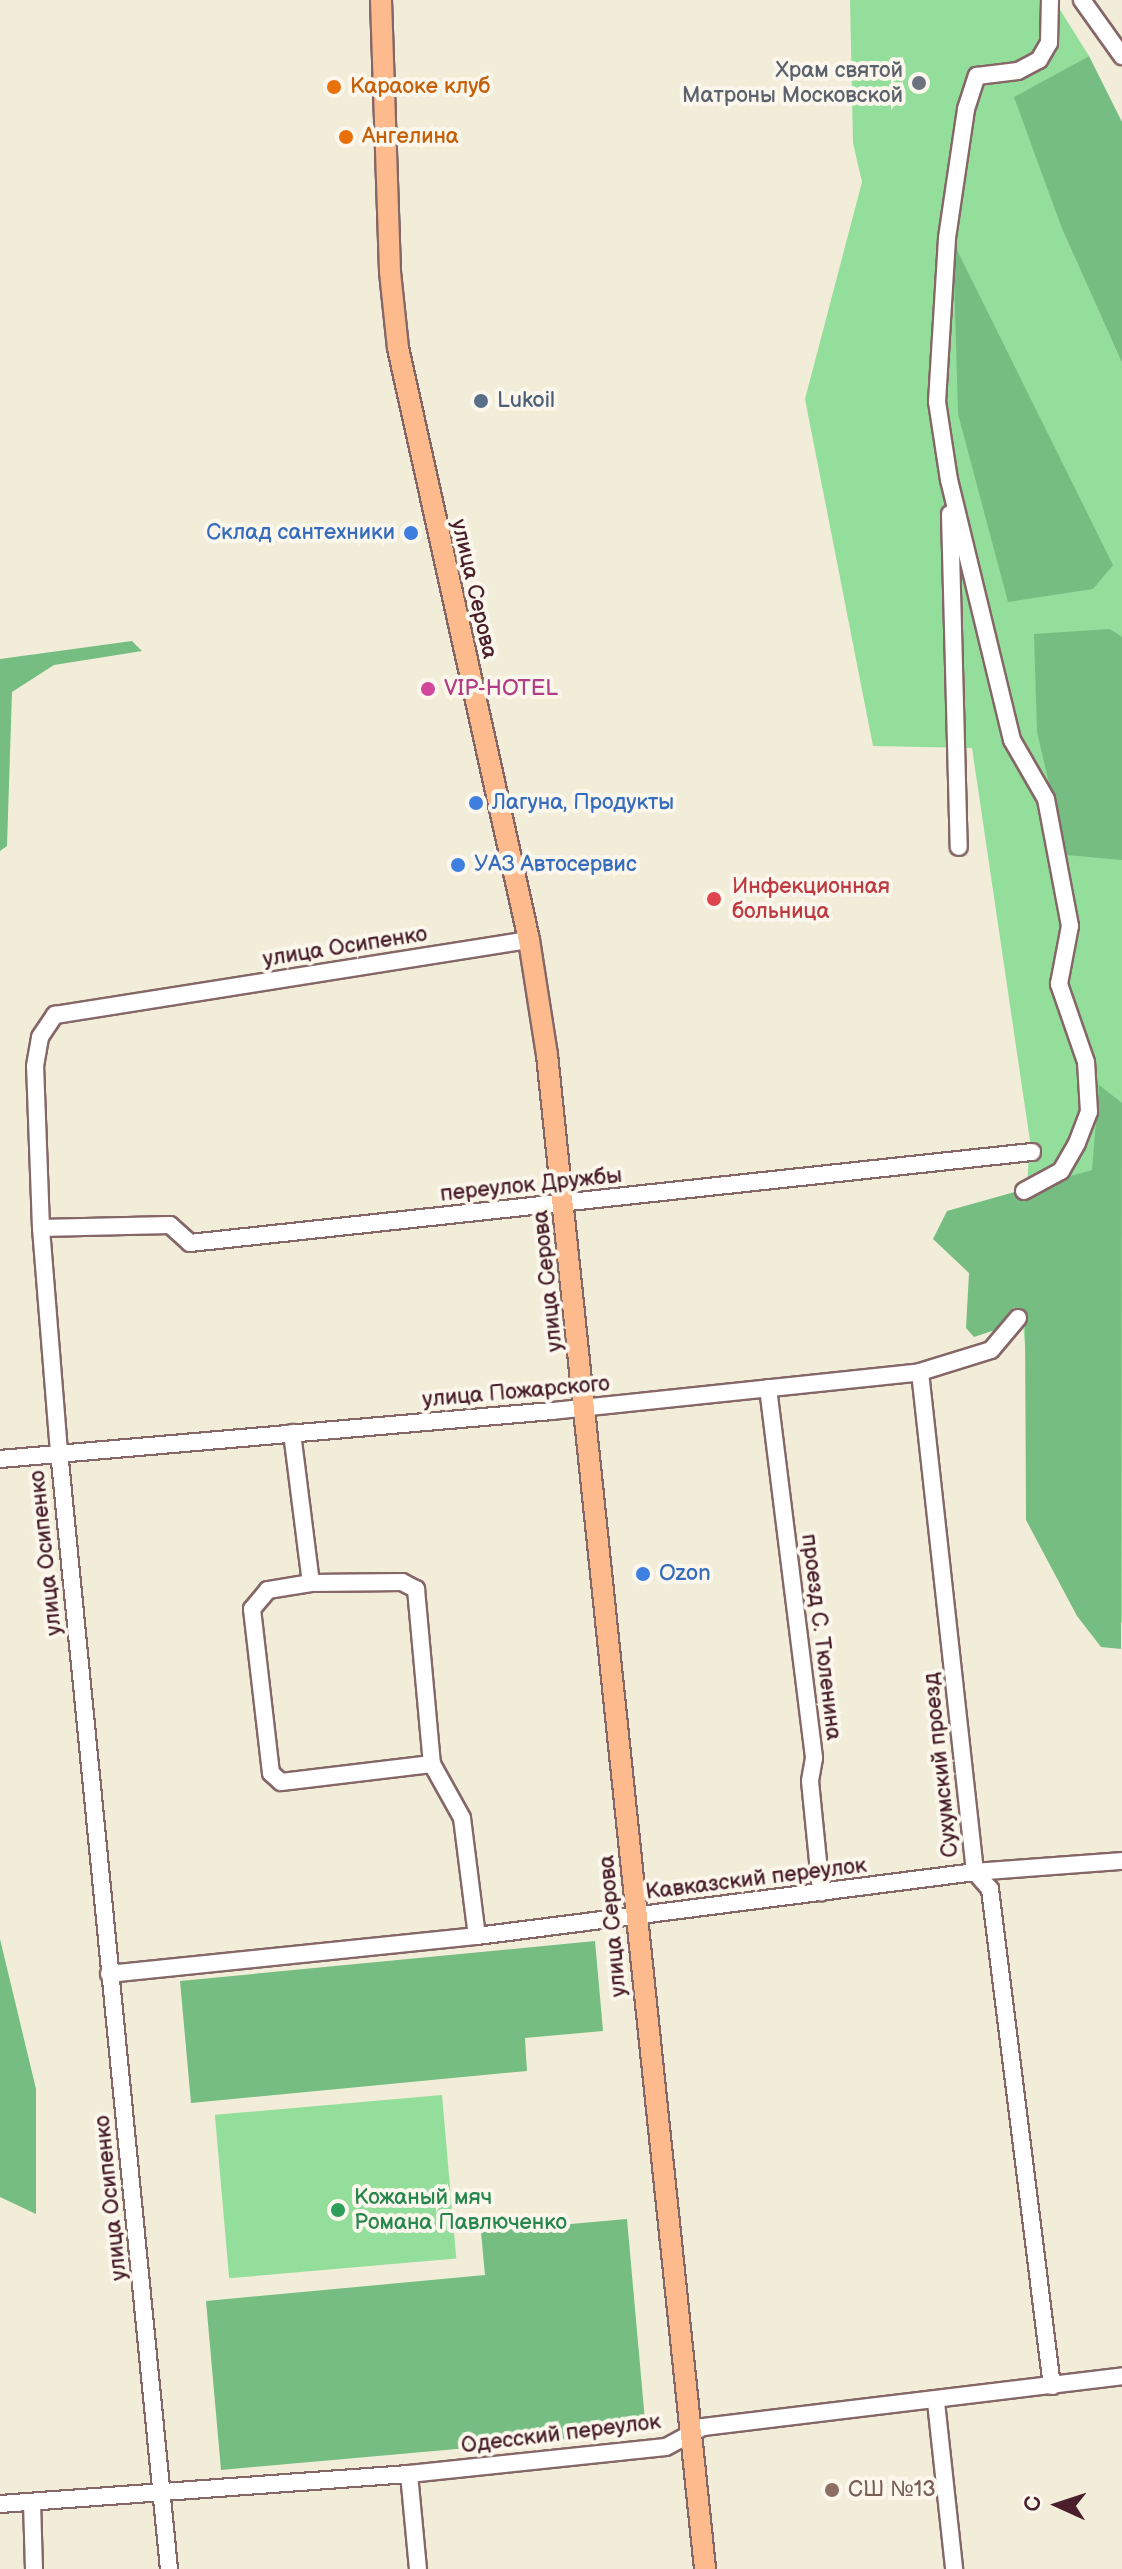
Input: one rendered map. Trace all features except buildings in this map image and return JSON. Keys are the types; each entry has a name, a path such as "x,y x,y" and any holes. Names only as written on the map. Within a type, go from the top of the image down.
{"main road":[{"name":"улица Серова","path":"381,0 389,258 398,348 529,940 564,1203 705,2569"}],"street":[{"path":"1024,1191 1061,1171 1077,1143 1089,1112 1086,1062 1059,984 1070,926 1046,799 1012,740 949,480 937,402 940,313 966,109 977,76 1018,71 1039,60 1049,43 1050,0"},
{"path":"1082,0 1122,56"},
{"path":"949,480 959,847"},
{"name":"улица Осипенко","path":"169,2569 59,1452 41,1228 35,1066 40,1037 55,1015 529,940"},
{"name":"переулок Дружбы","path":"41,1228 170,1225 190,1243 1032,1152"},
{"name":"улица Пожарского","path":"0,1459 585,1408 920,1372 991,1350 1018,1318"},
{"name":"Сухумский проезд","path":"920,1372 975,1872 990,1889 1052,2386"},
{"name":"проезд С. Тюленина","path":"768,1388 814,1758 810,1781 821,1892"},
{"path":"292,1433 311,1583"},
{"path":"432,1764 281,1782 271,1773 252,1609 268,1590 311,1583 402,1582 416,1589 432,1764 462,1818 477,1936"},
{"name":"Кавказский переулок","path":"109,1974 477,1936 975,1872 1122,1861"},
{"name":"Одесский переулок","path":"0,2504 409,2474 666,2447 703,2427 936,2402 1122,2376"},
{"path":"936,2402 954,2569"},
{"path":"409,2474 418,2569"},
{"path":"32,2502 34,2569"}],"green space":[{"path":"850,0 1054,0 1089,56 1015,97 1062,229 1122,363 1122,1623 1041,1525 1020,1290 1030,1141 972,748 873,746 805,399 862,182 853,143"},
{"path":"1089,56 1122,122 1122,363 1062,229 1014,97"},
{"path":"953,242 1113,565 1093,589 1008,602 958,414"},
{"path":"1110,629 1122,637 1122,860 1066,855 1037,732 1034,634"},
{"path":"132,641 142,651 54,665 12,692 7,846 0,851 0,659"},
{"path":"1099,1085 1122,1103 1121,1649 1101,1647 1077,1616 1026,1520 1025,1325 1014,1307 1007,1326 974,1337 966,1328 969,1273 933,1239 947,1211 1092,1170"},
{"path":"0,1939 36,2089 36,2214 0,2197"},
{"path":"595,1941 603,2031 525,2038 527,2071 191,2103 180,1981"},
{"name":"Кожаный мяч Романа Павлюченко","path":"442,2095 456,2258 229,2278 215,2115"},
{"path":"627,2219 646,2432 221,2470 206,2301 485,2275 481,2232"}],"place":[{"name":"Храм святой Матроны Московской","path":"919,83"},
{"name":"Караоке клуб","path":"334,87"},
{"name":"Ангелина","path":"346,137"},
{"name":"Lukoil","path":"481,401"},
{"name":"Склад сантехники","path":"411,533"},
{"name":"VIP-HOTEL","path":"428,689"},
{"name":"Лагуна, Продукты","path":"476,803"},
{"name":"УАЗ Автосервис","path":"458,865"},
{"name":"Инфекционная больница","path":"714,899"},
{"name":"Ozon","path":"643,1574"},
{"name":"Кожаный мяч Романа Павлюченко","path":"338,2210"},
{"name":"СШ №13","path":"832,2490"}]}
